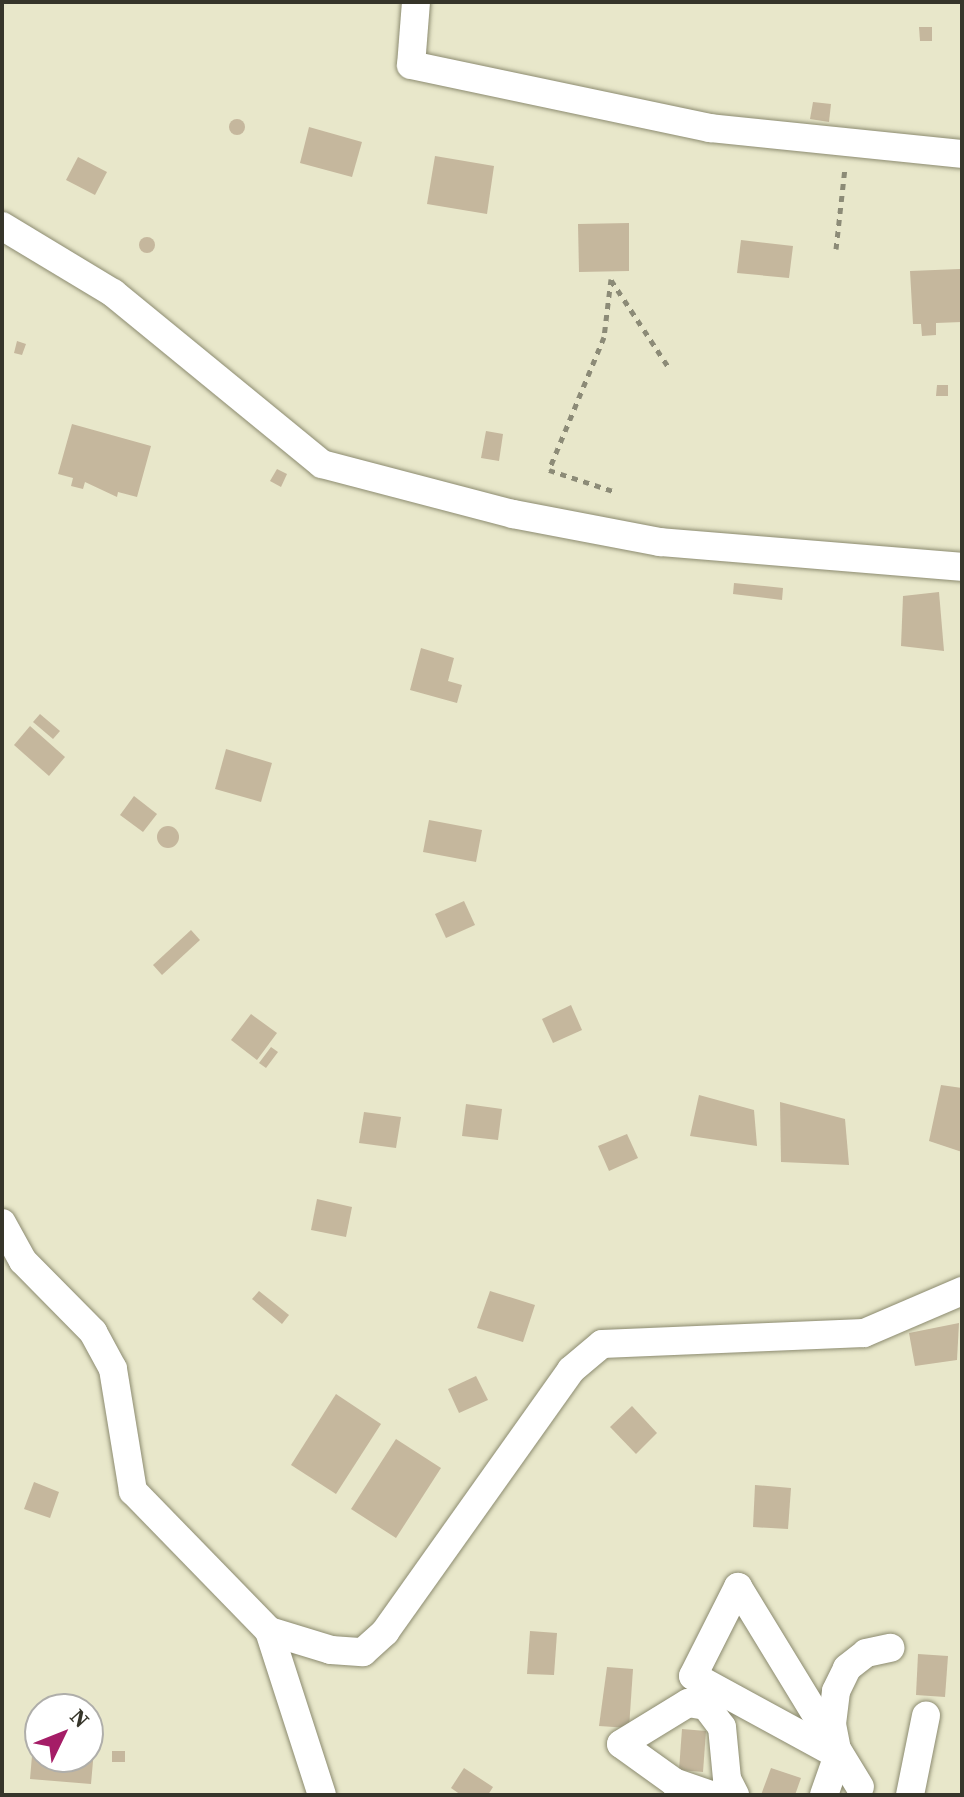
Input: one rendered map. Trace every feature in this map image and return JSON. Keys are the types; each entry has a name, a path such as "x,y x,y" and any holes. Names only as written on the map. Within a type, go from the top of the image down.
{"street":[{"path":"416,2 411,65 703,127 962,154"},
{"path":"2,226 113,293 322,464 527,517 660,542 962,567"},
{"path":"2,1223 23,1261 93,1332 113,1369 133,1491 269,1631 322,1795"},
{"path":"269,1631 331,1650 363,1652 385,1632 571,1370 602,1344 864,1333 962,1291"},
{"path":"838,1755 693,1676 738,1587 808,1707 865,1792"},
{"path":"824,1795 838,1755 832,1724 836,1691 847,1668 866,1653 890,1648"},
{"path":"711,1795 674,1782 621,1744 688,1703 706,1706 722,1727 727,1779 735,1795"},
{"path":"910,1795 926,1716"}],"path":[{"path":"836,249 848,142"},
{"path":"616,492 549,470 604,337 611,279 669,368"}],"building":[{"path":"919,27 932,27 932,41 920,41"},
{"path":"813,102 831,104 829,122 810,119"},
{"path":"234,119 240,119 245,127 243,133 234,135 229,130 229,124"},
{"path":"309,127 362,142 352,177 300,163"},
{"path":"435,156 494,166 487,214 427,204"},
{"path":"78,157 107,172 95,195 66,180"},
{"path":"629,223 629,271 579,272 578,224"},
{"path":"144,237 150,237 155,245 153,251 144,253 139,248 139,242"},
{"path":"741,240 793,246 789,278 737,273"},
{"path":"960,269 962,322 936,323 936,335 922,336 921,324 913,324 910,271"},
{"path":"17,341 26,344 22,355 14,353"},
{"path":"937,385 948,385 948,396 936,396"},
{"path":"72,424 151,446 137,497 118,492 117,497 85,482 83,489 71,486 73,478 58,474"},
{"path":"486,431 503,434 499,461 481,458"},
{"path":"277,469 287,474 281,487 270,481"},
{"path":"734,583 783,588 782,600 733,594"},
{"path":"939,592 944,651 901,646 903,596"},
{"path":"421,648 454,658 448,681 462,685 457,703 410,690"},
{"path":"40,714 60,731 53,739 33,722"},
{"path":"30,726 65,757 49,776 14,745"},
{"path":"226,749 272,763 261,802 215,789"},
{"path":"134,796 157,814 143,832 120,815"},
{"path":"429,820 482,830 476,862 423,852"},
{"path":"168,826 176,829 179,837 176,845 168,848 160,845 157,837 160,829"},
{"path":"464,901 475,925 446,938 435,914"},
{"path":"191,930 200,940 162,975 153,965"},
{"path":"571,1005 582,1030 553,1043 542,1019"},
{"path":"251,1014 277,1033 257,1060 231,1040"},
{"path":"271,1047 278,1052 266,1068 259,1063"},
{"path":"941,1085 962,1088 962,1152 929,1141"},
{"path":"699,1095 754,1110 757,1146 690,1136"},
{"path":"780,1102 845,1119 849,1165 781,1162"},
{"path":"466,1104 502,1109 498,1140 462,1136"},
{"path":"364,1112 401,1117 396,1148 359,1143"},
{"path":"627,1134 638,1158 609,1171 598,1146"},
{"path":"317,1199 352,1207 346,1237 311,1230"},
{"path":"259,1291 289,1315 282,1324 252,1299"},
{"path":"490,1291 535,1305 523,1342 477,1328"},
{"path":"959,1323 957,1360 915,1366 909,1333"},
{"path":"476,1376 488,1400 459,1413 448,1389"},
{"path":"336,1394 381,1424 336,1494 291,1465"},
{"path":"632,1406 657,1433 636,1454 610,1427"},
{"path":"396,1439 441,1468 396,1538 351,1509"},
{"path":"34,1482 59,1492 50,1518 24,1509"},
{"path":"755,1485 791,1488 788,1529 753,1527"},
{"path":"530,1631 557,1633 554,1675 527,1674"},
{"path":"918,1654 948,1656 945,1697 916,1695"},
{"path":"607,1667 633,1669 629,1728 599,1726"},
{"path":"682,1729 706,1731 703,1772 679,1770"},
{"path":"112,1751 125,1751 125,1762 112,1762"},
{"path":"464,1768 493,1787 488,1795 461,1795 451,1788"},
{"path":"771,1768 801,1778 795,1795 761,1795"},
{"path":"31,1773 92,1773 91,1784 30,1779"}]}
